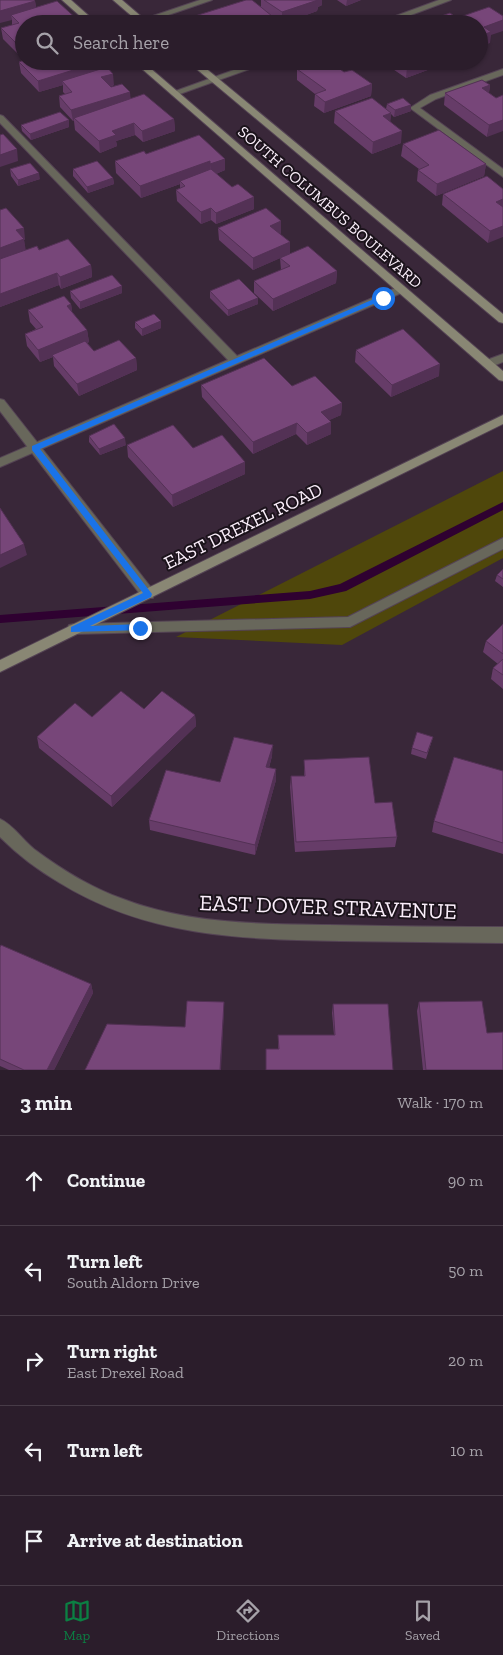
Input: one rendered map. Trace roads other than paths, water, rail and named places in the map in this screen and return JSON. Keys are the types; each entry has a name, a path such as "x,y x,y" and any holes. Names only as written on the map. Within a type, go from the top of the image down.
{"street":[{"path":"66,0 84,15"},
{"path":"117,0 135,15"},
{"path":"164,15 208,0"},
{"path":"404,15 447,0"},
{"name":"SOUTH COLUMBUS BOULEVARD","path":"147,70 503,377"},
{"name":"SOUTH COLUMBUS BOULEVARD","path":"201,70 503,320"},
{"path":"174,93 242,70"},
{"path":"503,72 433,97 414,108 503,174"},
{"path":"0,118 236,361"},
{"path":"0,463 402,289"},
{"path":"488,364 503,358"},
{"path":"0,403 148,594"},
{"name":"EAST DREXEL ROAD","path":"0,666 503,419"},
{"path":"74,629 350,622 503,543"},
{"name":"EAST DOVER STRAVENUE","path":"0,826 30,855 67,881 112,904 159,920 208,929 256,932 503,935"}],"waterway":[{"path":"0,619 310,595 342,588 503,506"}]}
